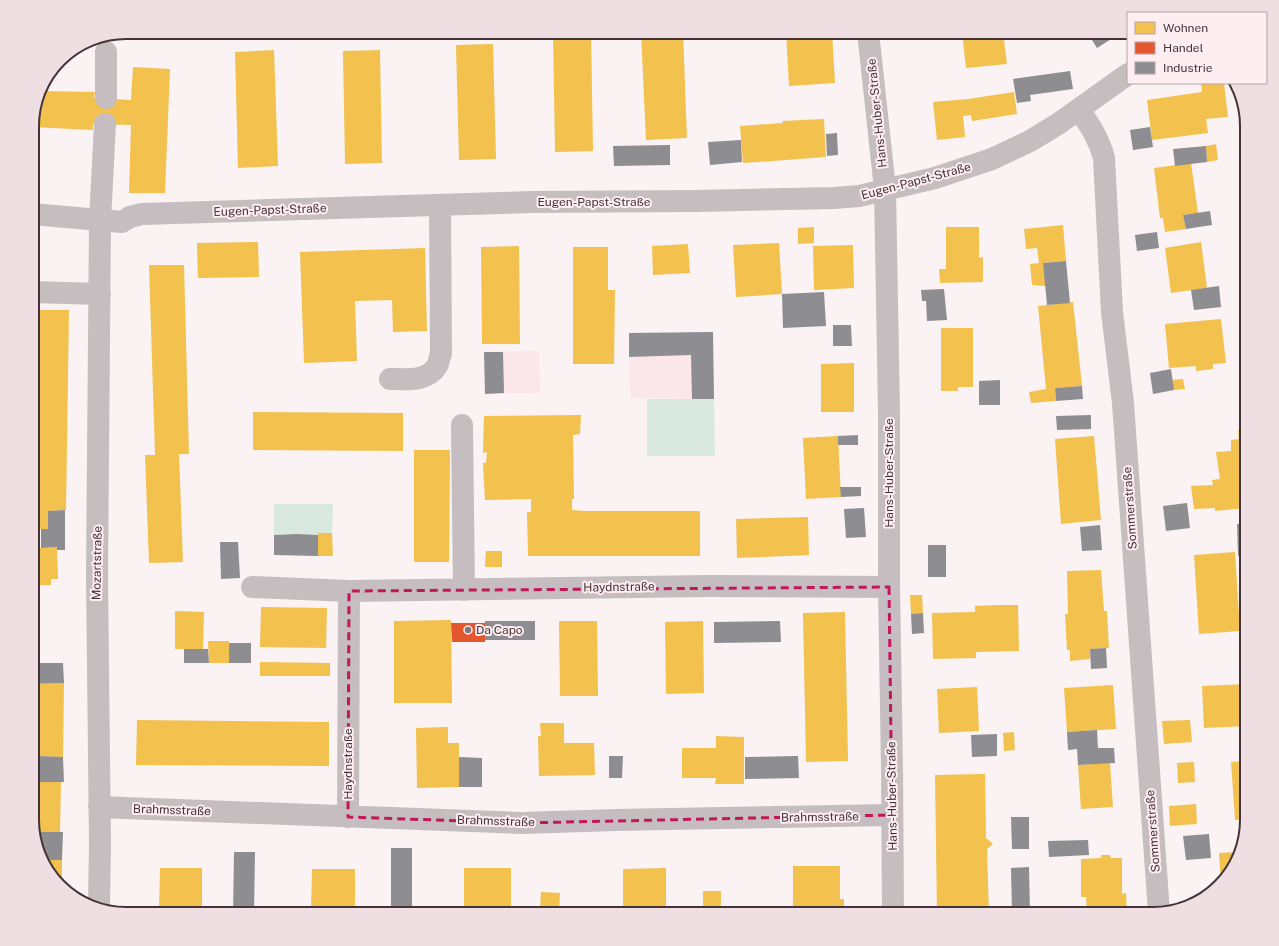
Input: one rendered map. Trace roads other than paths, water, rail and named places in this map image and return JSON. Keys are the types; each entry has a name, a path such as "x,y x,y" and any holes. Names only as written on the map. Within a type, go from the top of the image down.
{"street":[{"name":"Hans-Huber-Straße","path":"869,39 885,190 889,412 889,586 893,907"},
{"path":"106,52 106,98"},
{"name":"Eugen-Papst-Straße","path":"39,215 122,222 130,217 142,214 531,202 694,201 834,198 859,196 935,178 992,160 1030,141 1079,110 1127,75"},
{"name":"Sommerstraße","path":"1079,110 1101,146 1104,158 1112,312 1123,403 1159,907"},
{"name":"Mozartstraße","path":"99,902 97,576 100,221 105,124"},
{"path":"390,379 421,378 430,373 437,366 441,354 440,205"},
{"path":"39,292 100,294"},
{"path":"462,425 464,590"},
{"name":"Haydnstraße","path":"252,587 349,591 709,586 889,586"},
{"name":"Haydnstraße","path":"348,817 349,591"},
{"name":"Brahmsstraße","path":"99,807 522,823 892,815"}],"place":[{"name":"Da Capo","path":"468,630"}]}
